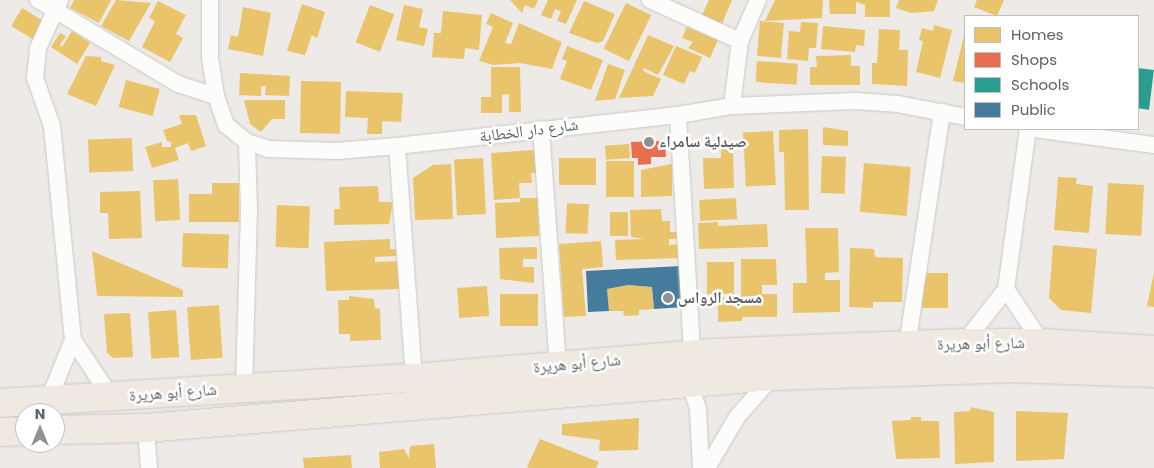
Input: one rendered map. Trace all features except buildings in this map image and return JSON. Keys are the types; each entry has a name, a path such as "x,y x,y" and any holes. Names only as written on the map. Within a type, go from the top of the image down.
{"highway":[{"name":"شارع أبو هريرة","path":"0,403 414,378 692,354 964,343 1042,343 1154,350"},
{"path":"543,397 549,367"},
{"name":"شارع أبو هريرة","path":"65,430 146,428 543,397 773,376 1010,368 1154,373"},
{"path":"495,371 497,400"},
{"path":"0,432 15,431"}],"street":[{"path":"38,0 58,5 178,84 216,96"},
{"name":"شارع دار الخطابة","path":"210,0 210,58 216,96 226,125 247,142 269,149 337,151 397,146 678,115 732,106 856,100 898,104 964,117"},
{"path":"650,0 740,41"},
{"path":"732,106 740,41 758,0"},
{"path":"48,401 73,340 52,126 35,78 38,48 58,5"},
{"path":"907,346 942,112"},
{"path":"678,115 692,354"},
{"path":"541,129 549,367"},
{"path":"964,343 1006,289 1028,130"},
{"path":"1042,130 1154,145"},
{"path":"244,389 249,211 247,142"},
{"path":"397,146 414,378"},
{"path":"1006,289 1042,343"},
{"path":"73,340 111,397"},
{"path":"707,468 737,417 773,376"},
{"path":"690,383 698,410 701,468"},
{"path":"146,428 149,468"}],"place":[{"name":"صيدلية سامراء","path":"649,142"},
{"name":"مسجد الرواس","path":"668,298"}]}
